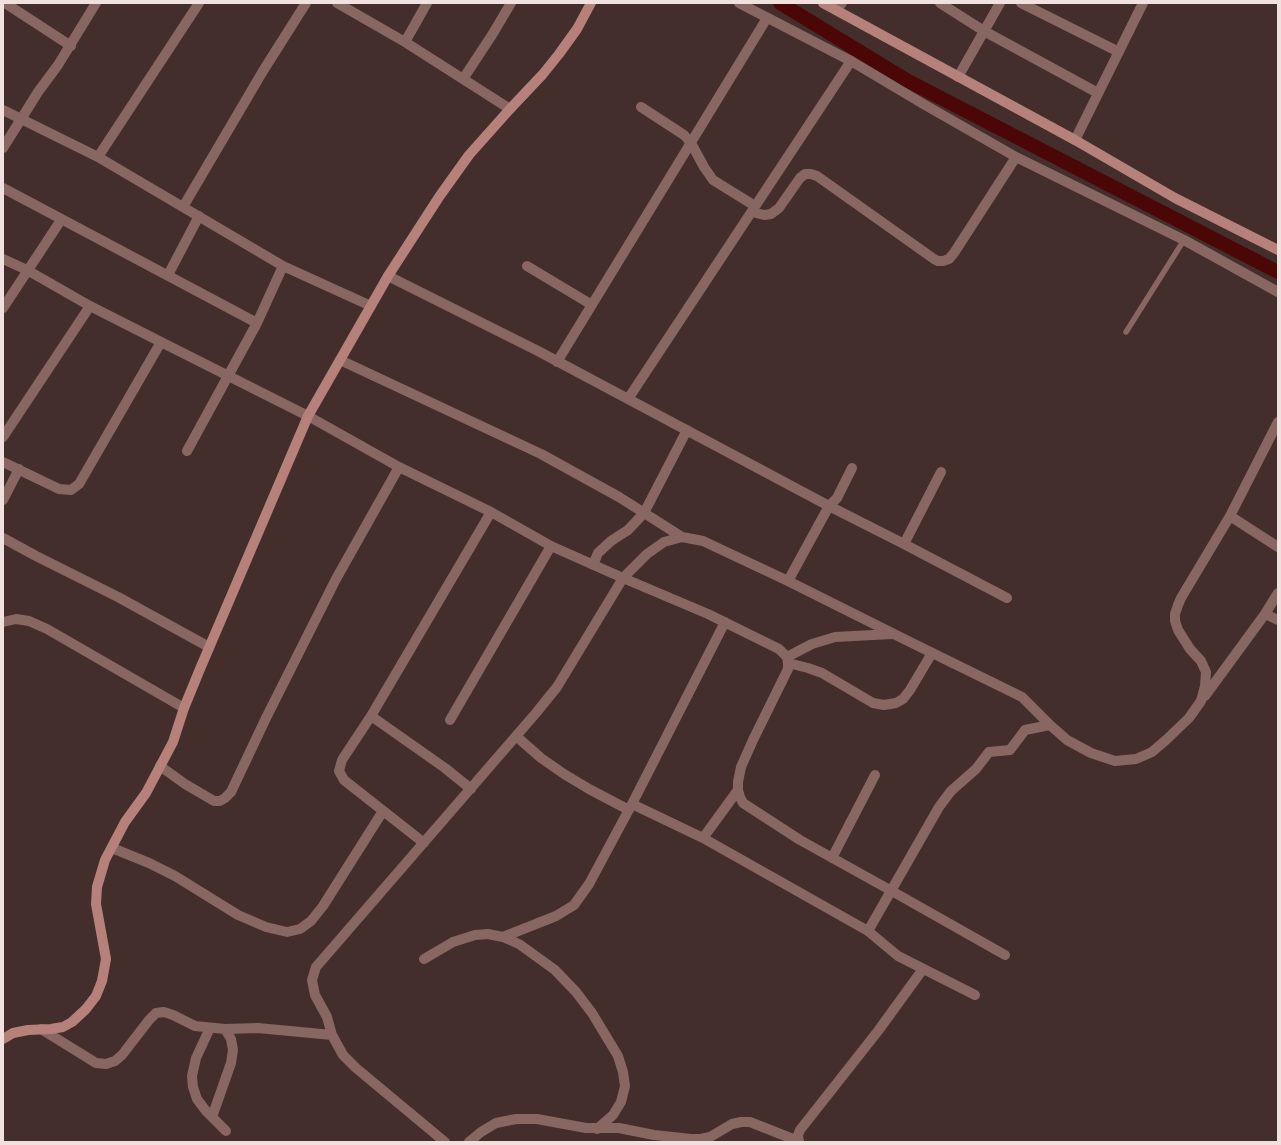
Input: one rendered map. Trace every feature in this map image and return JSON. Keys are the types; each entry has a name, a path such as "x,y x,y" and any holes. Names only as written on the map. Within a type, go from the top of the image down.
{"street":[{"path":"3,148 20,120 71,46 96,3"},
{"path":"98,157 199,3"},
{"path":"183,207 255,85 306,3"},
{"path":"337,3 405,42 510,109"},
{"path":"405,42 428,3"},
{"path":"463,79 511,3"},
{"path":"3,1039 13,1033 28,1030 51,1029 72,1022 86,1009 96,996 102,981 106,959 96,904 97,887 105,860 125,822 146,793 173,742 184,708 308,416 388,276 439,197 469,155 543,74 559,54 591,3"},
{"path":"739,3 852,61 1016,157 1184,240 1278,292"},
{"path":"823,3 839,7 958,77 1075,140 1175,198 1278,250"},
{"path":"940,3 984,31 1098,93"},
{"path":"958,77 1000,3"},
{"path":"1021,3 1119,52"},
{"path":"1075,140 1143,3"},
{"path":"12,5 71,46"},
{"path":"557,362 767,18"},
{"path":"628,399 852,61"},
{"path":"641,107 684,136 691,143 713,180 753,209 764,215 771,214 779,208 800,178 805,174 811,174 817,176 938,261 949,259 954,253 1016,157"},
{"path":"3,110 20,120 98,157 283,266 371,306"},
{"path":"3,188 257,323"},
{"path":"168,275 199,216"},
{"path":"3,308 61,220"},
{"path":"3,259 27,270 90,306 308,416 399,467 492,512 551,546 725,622 780,649 788,660 822,674 873,703 884,705 896,703 903,699 932,653"},
{"path":"188,451 257,323 283,266"},
{"path":"527,266 592,305"},
{"path":"388,276 557,362 1007,598"},
{"path":"3,437 90,306"},
{"path":"3,462 59,489 71,490 79,484 161,342"},
{"path":"340,360 541,454 619,497 682,537 703,541 788,581 892,634 1022,697 1067,740 1091,753 1115,761 1136,759 1152,752 1189,718 1265,614 1278,593"},
{"path":"1201,701 1205,686 1206,672 1201,661 1190,649 1178,630 1175,621 1175,614 1181,598 1230,516 1278,422"},
{"path":"593,565 598,553 611,541 628,530 644,513 687,430"},
{"path":"160,766 185,784 214,801 220,801 231,792 266,718 336,579 399,467"},
{"path":"788,581 829,506 837,498 852,468"},
{"path":"3,500 19,469"},
{"path":"904,544 941,472"},
{"path":"424,843 344,780 340,771 342,760 492,512"},
{"path":"1230,516 1278,547"},
{"path":"446,1142 356,1068 343,1055 332,1035 327,1017 315,995 312,980 316,967 471,789 556,687 623,578 648,554 664,542 682,537"},
{"path":"3,538 118,597 210,647"},
{"path":"450,720 551,546"},
{"path":"1265,614 1278,620"},
{"path":"3,622 16,619 29,621 47,629 184,708"},
{"path":"503,937 556,916 574,905 589,884 725,622"},
{"path":"788,660 812,644 835,637 892,634"},
{"path":"788,660 788,669 753,740 742,767 738,782 738,790 743,803 800,840 1005,955"},
{"path":"370,716 445,768 471,789"},
{"path":"868,931 890,890 939,807 951,791 976,769 989,752 1010,750 1025,730 1050,725"},
{"path":"516,736 541,758 588,789 703,838 868,931 898,956 975,995"},
{"path":"832,858 875,775"},
{"path":"703,838 738,790"},
{"path":"112,848 149,863 175,876 238,915 266,927 287,932 300,929 311,921 323,906 383,811"},
{"path":"424,959 454,942 475,935 488,934 503,937 519,944 554,970 576,992 592,1014 618,1056 623,1072 625,1086 621,1102 613,1115 597,1129"},
{"path":"469,1142 481,1132 496,1123 516,1119 537,1120 597,1129 619,1128 654,1135 691,1139 710,1137 732,1124 750,1122 799,1141 800,1130 878,1031 923,968"},
{"path":"41,1029 96,1063 106,1064 115,1061 122,1055 149,1020 156,1014 164,1012 195,1026 225,1029 258,1028 332,1035"},
{"path":"210,1028 196,1058 192,1076 193,1087 197,1099 226,1131"},
{"path":"212,1117 231,1063 233,1050 231,1040 225,1029"}],"lane":[{"path":"1126,332 1184,240"}],"waterway":[{"path":"780,3 908,81 1278,272"}]}
